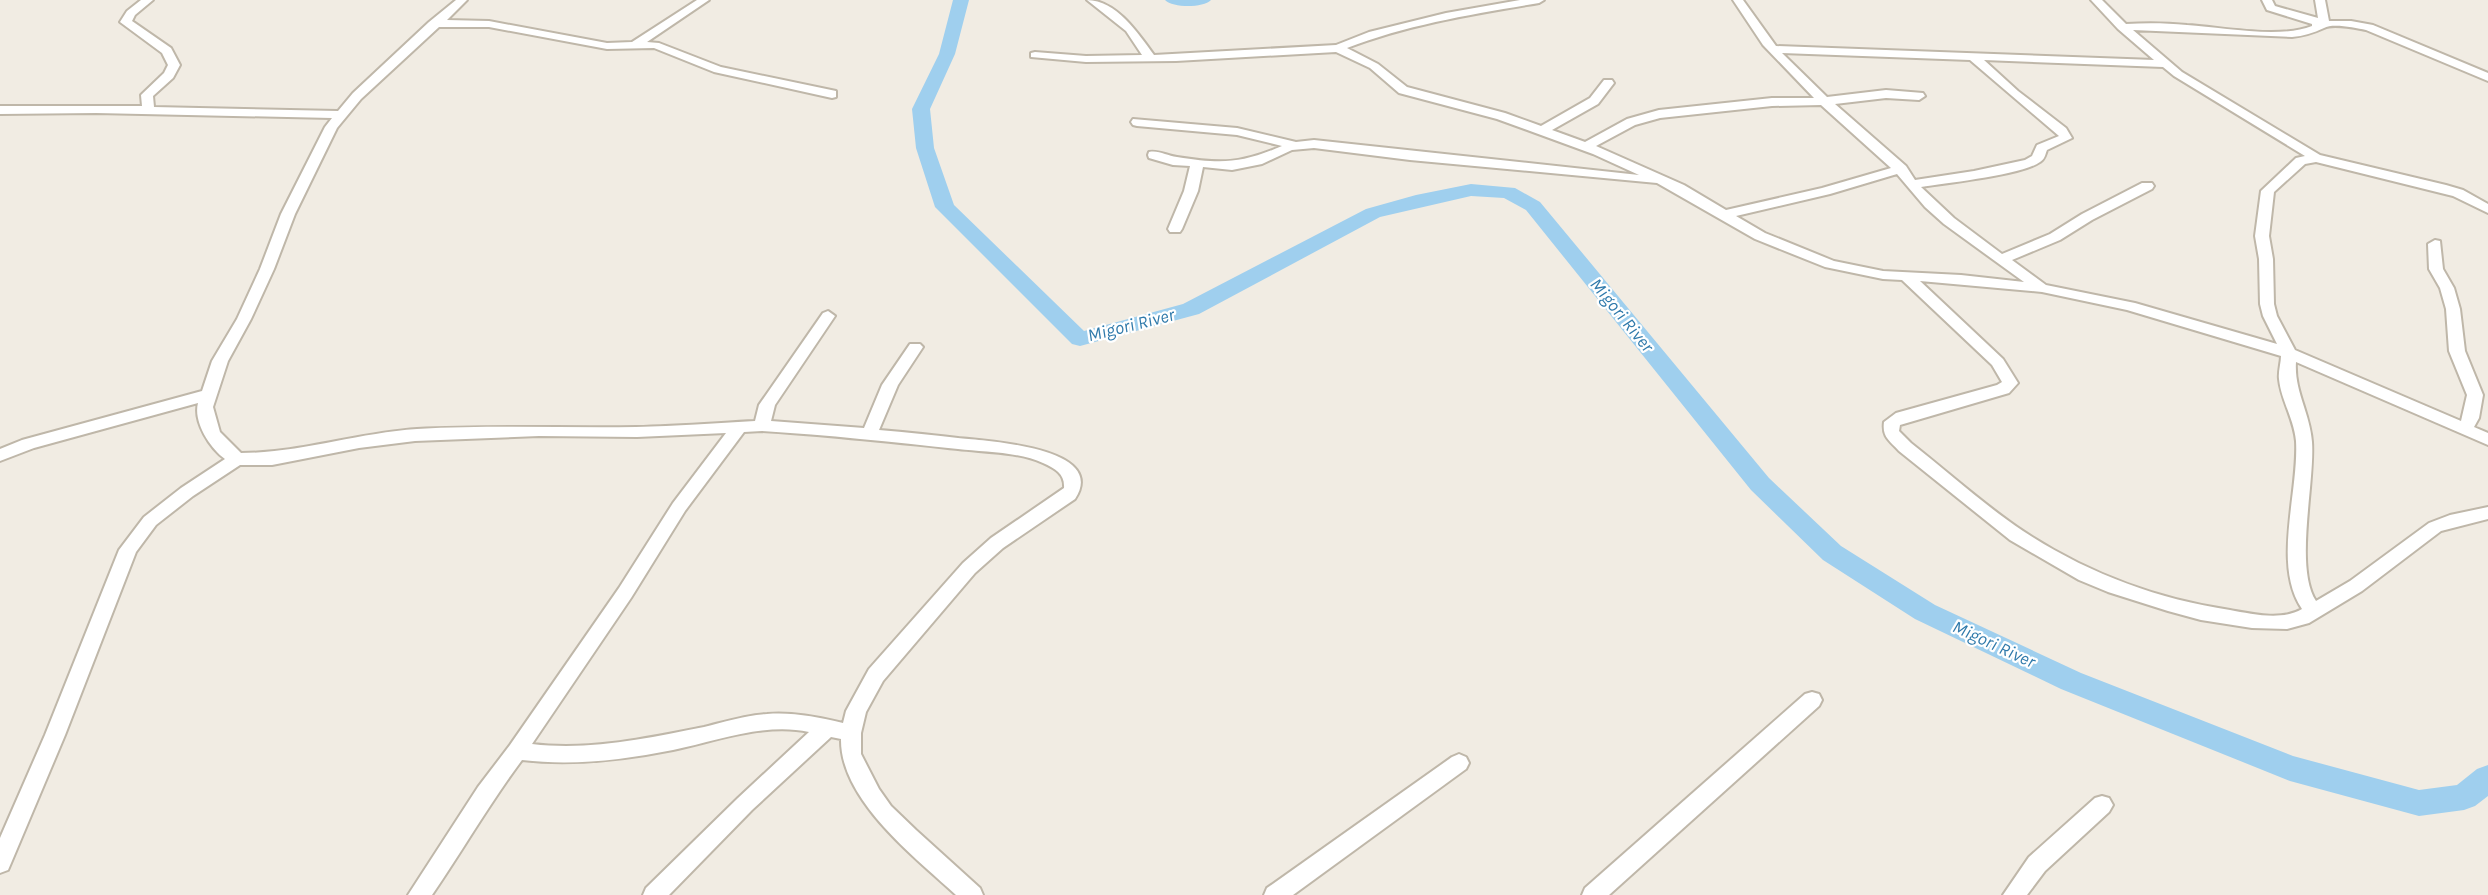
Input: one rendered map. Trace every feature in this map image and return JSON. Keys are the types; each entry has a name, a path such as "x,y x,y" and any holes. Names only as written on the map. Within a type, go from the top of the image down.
{"street":[{"path":"148,0 131,13 126,22 162,47 174,58 175,63 172,71 147,95 149,110"},
{"path":"237,459 226,451 212,434 205,407 207,394 220,361 244,320 288,214 327,134 339,115 433,24 462,0"},
{"path":"636,44 704,0"},
{"path":"1092,0 1130,28 1150,58"},
{"path":"1035,55 1086,59 1150,58 1230,56 1338,48 1358,39 1420,22 1539,0"},
{"path":"1738,0 1750,22 1773,49 1901,169 1928,202 1944,217 2042,288"},
{"path":"2096,0 2122,27 2190,83 2316,158 2442,188 2458,193 2488,209"},
{"path":"2267,0 2271,8 2322,24 2351,24 2369,27 2488,77"},
{"path":"2122,27 2175,27 2246,33 2298,33 2316,30 2322,24 2320,0"},
{"path":"433,24 459,22 489,24 561,35 596,44 664,47 718,70 832,94"},
{"path":"1338,48 1374,66 1397,86 1411,93 1486,112 1544,130 1587,147 1679,188 1760,236 1830,264 1867,272 2042,288 2130,306 2289,353 2488,439"},
{"path":"1773,49 1884,56 2165,64"},
{"path":"1914,184 1974,175 2030,163 2038,158 2041,148 2066,138 2062,131 2032,109 1973,57"},
{"path":"1544,130 1594,101 1608,83"},
{"path":"1587,147 1641,118 1659,114 1773,102 1826,101 1886,94 1919,96"},
{"path":"0,110 149,110 339,115"},
{"path":"1137,122 1255,135 1278,139 1295,146"},
{"path":"1154,155 1167,160 1222,166 1250,163 1295,146 1324,145 1636,180 1661,180"},
{"path":"2314,612 2302,596 2297,562 2304,443 2301,422 2288,379 2289,353 2270,316 2267,304 2266,259 2262,236 2268,191 2301,161 2316,158"},
{"path":"1175,229 1191,191 1197,164"},
{"path":"1723,215 1825,191 1901,169"},
{"path":"2002,259 2055,237 2087,217 2147,186"},
{"path":"2435,244 2436,269 2447,288 2453,309 2457,351 2475,395 2471,418 2465,429"},
{"path":"1906,276 1998,362 2010,383 2003,389 1909,415 1892,423 1891,432 1905,447 2016,535 2061,562 2114,587 2201,613 2252,621 2287,622 2314,612 2356,586 2435,527 2450,521 2488,513"},
{"path":"762,426 767,405 828,316"},
{"path":"869,435 890,385 915,347"},
{"path":"0,455 28,444 207,394"},
{"path":"0,442 99,417 137,413"},
{"path":"0,863 55,735 128,550 150,520 237,459 272,459 359,442 416,435 539,431 637,432 762,426 822,429 1007,449 1046,457 1071,474 1074,483 1069,495 984,554 900,646 876,675 856,711 850,733 854,764 884,813 936,864 953,876 972,895"},
{"path":"419,895 485,793 517,751 541,712 625,593 679,507 739,427"},
{"path":"1593,895 1812,700"},
{"path":"517,751 549,756 632,748 785,720 850,733"},
{"path":"654,895 745,804 827,728"},
{"path":"1275,895 1459,763"},
{"path":"2014,895 2037,864 2102,805"}],"waterway":[{"name":"Migori River","path":"961,0 947,54 921,109 925,148 945,207 1080,339 1191,309 1373,213 1416,201 1471,190 1508,192 1533,206 1760,484 1832,553 1925,612 2071,681 2290,768 2419,803 2464,797 2488,778"},
{"name":"Migori River","path":"1173,0 1203,0"}]}
